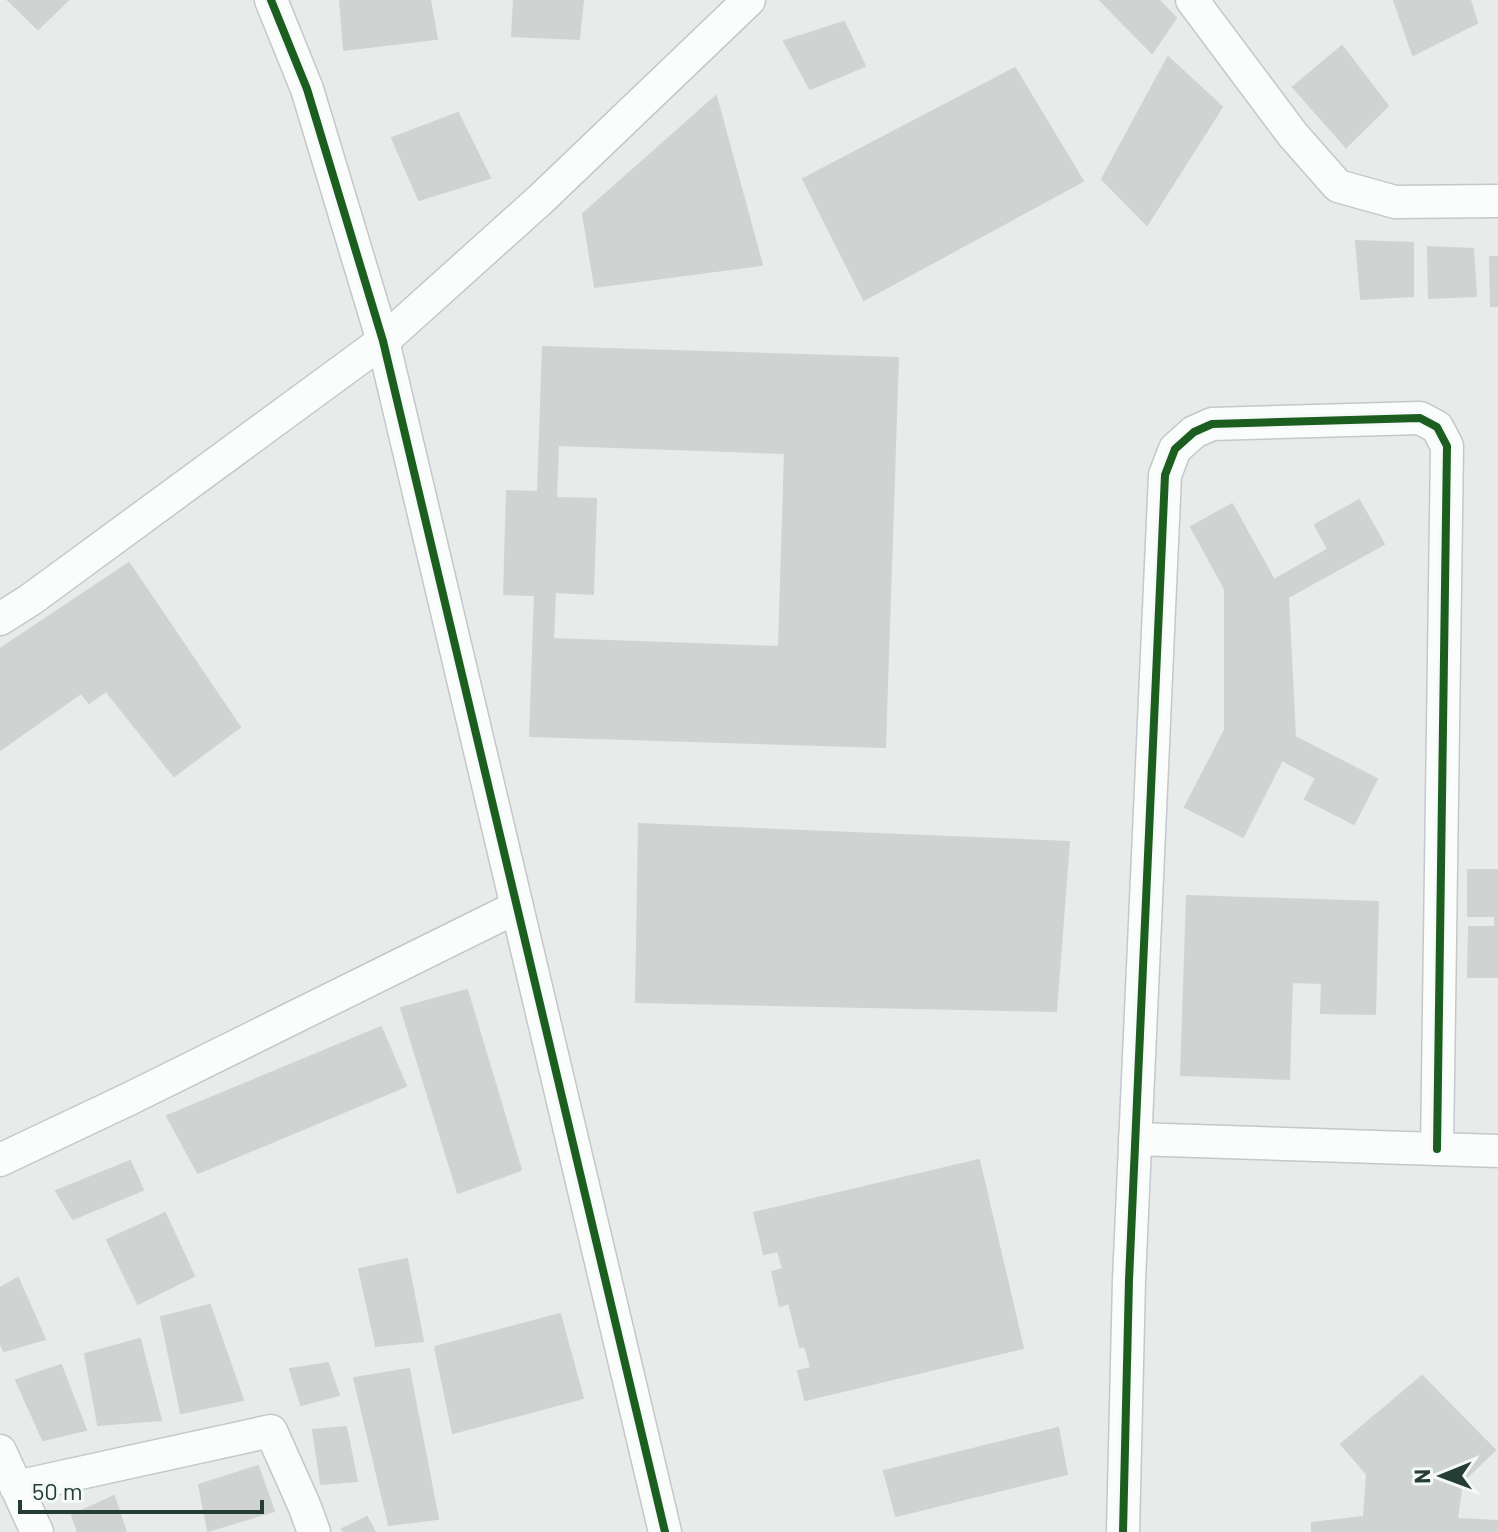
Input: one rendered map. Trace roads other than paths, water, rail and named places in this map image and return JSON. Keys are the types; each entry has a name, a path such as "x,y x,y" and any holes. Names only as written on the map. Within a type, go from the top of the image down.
{"street":[{"path":"271,0 307,89 383,341 665,1532"},
{"path":"0,619 383,341 541,199 749,0"},
{"path":"1192,0 1293,135 1338,186 1395,202 1498,201"},
{"path":"1123,1532 1129,1280 1165,475 1175,449 1194,432 1212,424 1420,418 1437,427 1447,446 1437,1149"},
{"path":"0,1160 517,907"},
{"path":"1135,1139 1498,1151"},
{"path":"16,1487 271,1431 314,1532"},
{"path":"0,1451 37,1532"}]}
